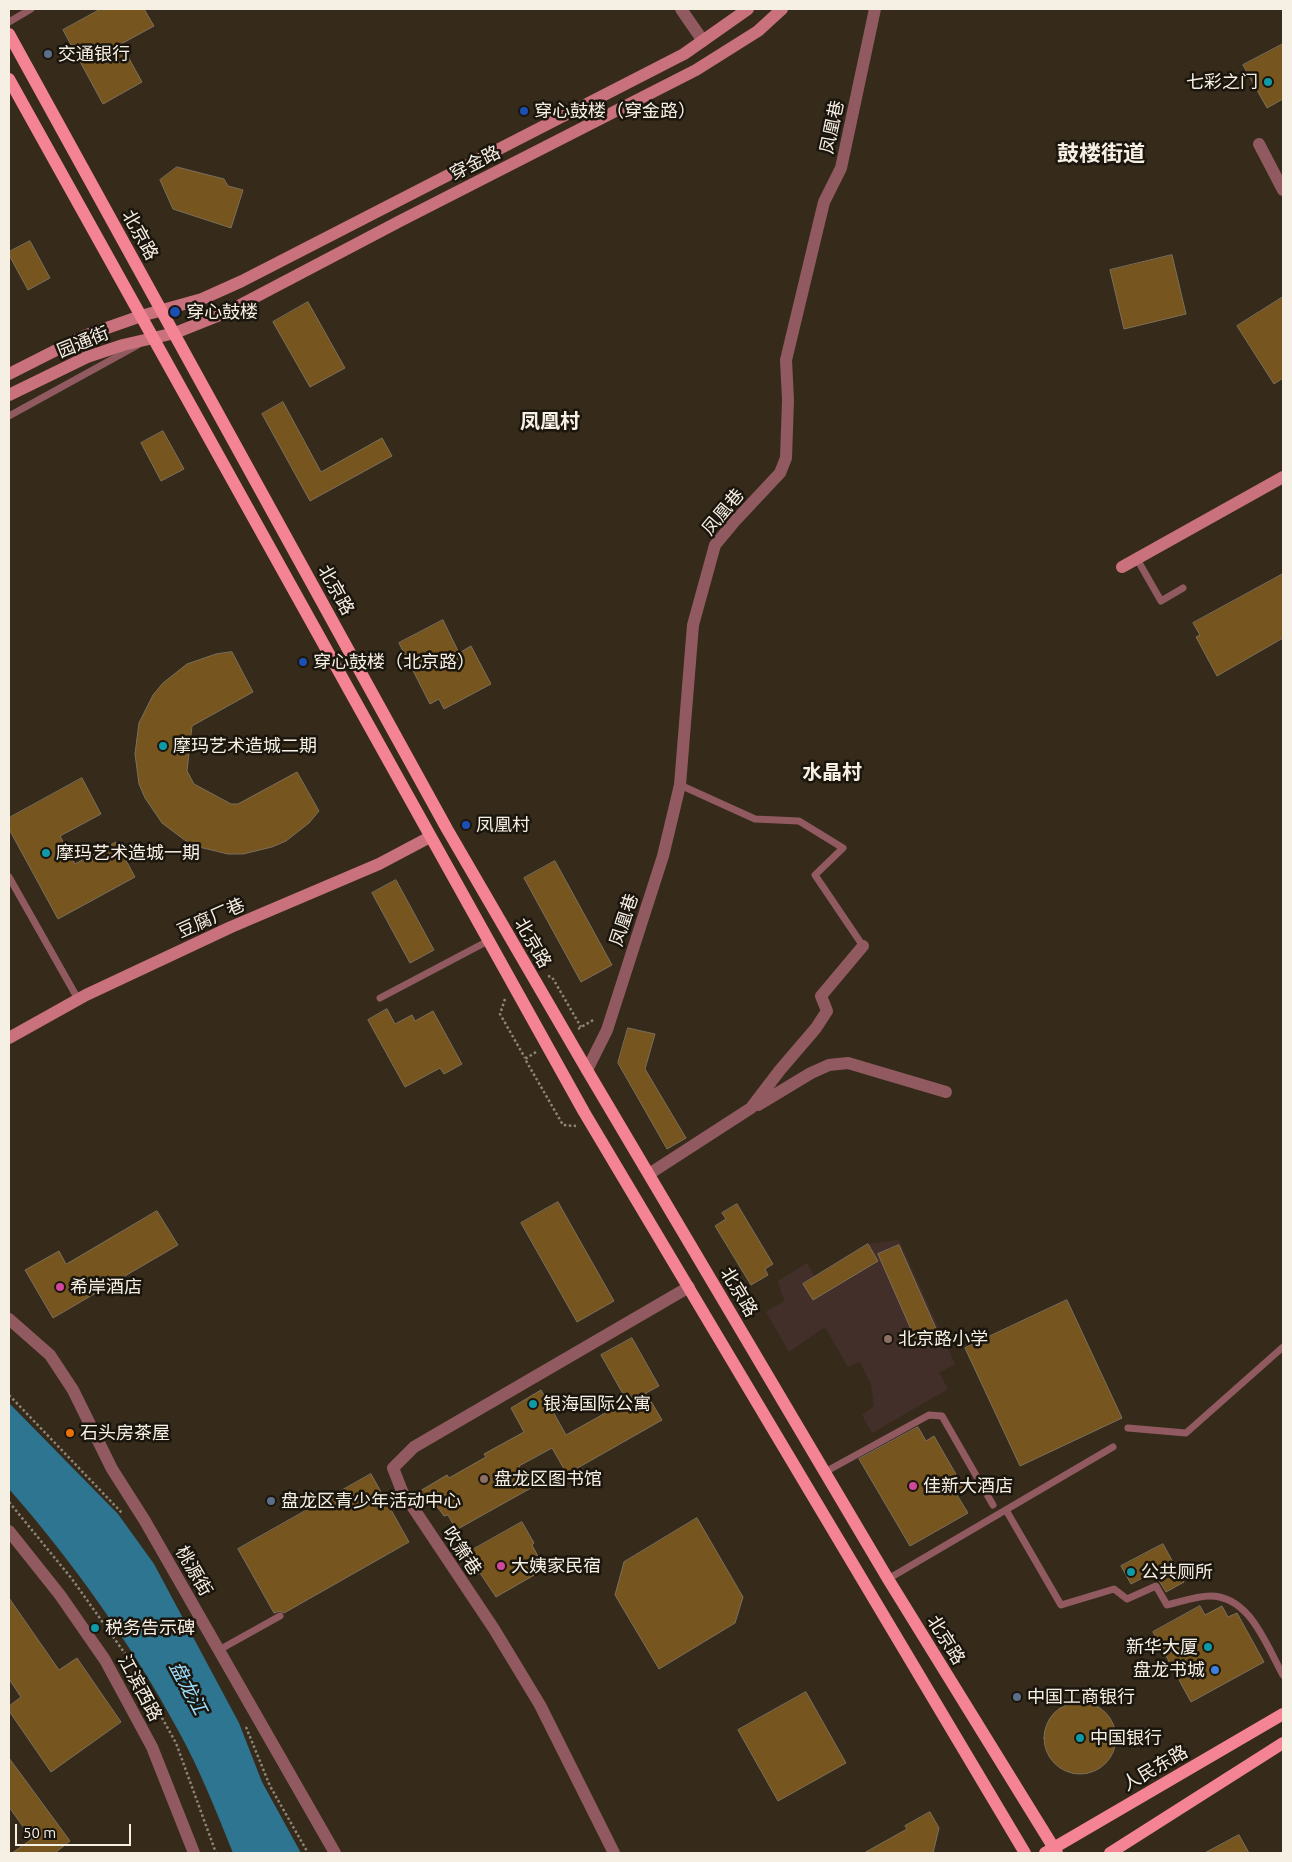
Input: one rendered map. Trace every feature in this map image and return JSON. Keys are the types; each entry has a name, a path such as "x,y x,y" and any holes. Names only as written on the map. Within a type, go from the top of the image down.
{"main road":[{"name":"穿金路","path":"162,311 202,299 242,281 684,54 748,9"},
{"name":"穿金路","path":"175,333 225,313 696,70 758,31 782,9"},
{"name":"北京路","path":"9,34 448,829 586,1070 888,1580 1052,1851"},
{"path":"9,79 584,1112 1025,1853"},
{"name":"园通街","path":"9,374 84,336 141,316 162,311"},
{"name":"园通街","path":"9,395 86,357 153,337 175,333"},
{"path":"1122,567 1283,477"},
{"name":"豆腐厂巷","path":"9,1038 78,999 231,927 379,864 430,837"},
{"name":"人民东路","path":"1052,1851 1283,1714"},
{"path":"1110,1853 1283,1743"}],"street":[{"path":"681,9 704,41"},
{"name":"凤凰巷","path":"586,1070 607,1030 663,856 680,786 693,625 715,545 734,521 780,474 786,458 788,400 786,360 824,202 841,168 875,9"},
{"path":"1259,144 1283,190"},
{"path":"751,1108 816,1028 827,1011 821,996 863,946"},
{"path":"649,1174 751,1108 811,1073 829,1065 848,1063 946,1092"},
{"name":"吹箫巷","path":"614,1853 540,1705 494,1629 402,1491 393,1468 414,1447 689,1288"},
{"name":"桃源街","path":"9,1319 50,1355 73,1390 112,1469 145,1521 335,1853"},
{"name":"江滨西路","path":"9,1531 60,1595 105,1660 152,1747 194,1853"}],"lane":[{"path":"9,22 31,9"},
{"path":"9,416 153,337"},
{"path":"1137,559 1161,601 1183,588"},
{"path":"680,786 755,819 799,821 843,848 815,875 863,946"},
{"path":"9,877 78,999"},
{"path":"380,998 488,941"},
{"path":"1128,1428 1186,1432 1283,1347"},
{"path":"825,1472 928,1415 942,1416 993,1505"},
{"path":"888,1580 1113,1447"},
{"path":"1006,1510 1061,1605 1114,1589 1127,1599 1156,1586 1167,1605 1210,1596 1234,1602 1250,1616 1283,1675"},
{"path":"219,1650 280,1616"}],"path":[{"path":"552,977 581,1027"},
{"path":"500,1014 525,1059"},
{"path":"9,1396 127,1518"}],"shaded area":[{"name":"北京路小学","path":"899,1240 955,1364 939,1373 948,1389 872,1433 862,1415 874,1406 871,1384 860,1362 848,1367 825,1327 789,1352 766,1312 784,1301 778,1281 807,1263 814,1276 867,1244"}],"water":[{"name":"盘龙江","path":"9,1403 118,1514 154,1564 239,1723 262,1782 301,1853 233,1853 194,1761 142,1668 79,1575 9,1489"}],"building":[{"path":"101,9 144,9 154,26 121,44 142,82 103,104 63,30"},
{"name":"七彩之门","path":"1283,44 1283,99 1267,108 1243,65"},
{"path":"177,167 224,179 228,186 243,190 231,228 173,209 160,180"},
{"path":"30,241 50,278 28,290 9,252"},
{"path":"1172,255 1186,314 1124,329 1110,270"},
{"path":"1283,297 1283,378 1274,384 1237,326"},
{"path":"308,302 345,368 310,387 273,322"},
{"path":"283,402 321,472 382,438 392,456 310,501 262,414"},
{"path":"163,431 184,469 161,481 141,443"},
{"path":"1283,574 1283,638 1217,676 1196,637 1200,635 1193,623"},
{"path":"443,620 459,653 471,646 491,684 444,709 439,699 430,704 399,643"},
{"name":"摩玛艺术造城二期","path":"232,652 253,692 192,726 187,771 194,784 231,804 238,804 297,772 319,811 309,823 286,841 272,847 243,854 228,854 199,847 186,841 162,823 145,798 139,784 135,754 139,723 153,695 163,683 187,664 216,654"},
{"name":"摩玛艺术造城一期","path":"82,778 101,814 60,836 75,864 116,842 135,877 58,919 9,829 9,818"},
{"path":"555,861 612,965 581,982 524,878"},
{"path":"396,880 434,950 410,963 372,893"},
{"path":"387,1009 395,1024 412,1015 415,1021 433,1011 462,1064 444,1074 440,1068 405,1087 368,1020"},
{"path":"628,1028 655,1034 645,1069 686,1138 667,1149 618,1063"},
{"path":"558,1202 614,1301 577,1322 521,1223"},
{"path":"737,1204 773,1264 765,1269 768,1275 751,1285 715,1226 726,1219 722,1213"},
{"path":"157,1211 178,1245 53,1318 25,1270 59,1251 66,1264"},
{"path":"868,1244 878,1261 813,1300 803,1284"},
{"path":"899,1245 938,1333 917,1343 878,1254"},
{"path":"1067,1300 1122,1418 1020,1466 965,1348"},
{"path":"632,1338 659,1386 646,1393 662,1420 567,1474 552,1448 519,1466 531,1488 456,1530 448,1515 444,1516 420,1491 447,1475 449,1478 486,1457 484,1454 524,1432 511,1408 541,1390 566,1435 627,1401 601,1355"},
{"name":"佳新大酒店","path":"918,1427 926,1441 934,1436 965,1490 957,1495 968,1513 910,1546 859,1459"},
{"path":"371,1474 409,1542 284,1613 280,1611 274,1613 238,1549"},
{"path":"697,1518 743,1597 735,1623 659,1669 615,1595 624,1562"},
{"path":"522,1522 534,1543 532,1545 543,1570 496,1597 480,1573 477,1575 465,1554"},
{"path":"1163,1544 1184,1582 1166,1592 1154,1572 1131,1584 1121,1566"},
{"path":"9,1598 59,1670 77,1658 121,1722 51,1772 9,1711 9,1706 21,1697 9,1679"},
{"name":"新华大厦","path":"1200,1606 1205,1615 1222,1606 1228,1617 1237,1613 1264,1662 1191,1702 1153,1632"},
{"path":"806,1692 846,1763 778,1801 738,1730"},
{"name":"中国银行","path":"1080,1702 1100,1708 1110,1718 1116,1738 1110,1758 1100,1768 1080,1774 1060,1768 1050,1758 1044,1738 1050,1718 1060,1708"},
{"path":"9,1758 70,1841 55,1853 12,1853 32,1839 9,1807"},
{"path":"930,1812 939,1828 933,1853 864,1853 907,1829 905,1826"},
{"path":"1239,1835 1249,1853 1205,1853"}],"place":[{"name":"交通银行","path":"48,54"},
{"name":"七彩之门","path":"1268,82"},
{"name":"穿心鼓楼（穿金路）","path":"524,111"},
{"name":"穿心鼓楼","path":"175,312"},
{"name":"穿心鼓楼（北京路）","path":"303,662"},
{"name":"摩玛艺术造城二期","path":"163,746"},
{"name":"凤凰村","path":"466,825"},
{"name":"摩玛艺术造城一期","path":"46,853"},
{"name":"希岸酒店","path":"60,1287"},
{"name":"北京路小学","path":"888,1339"},
{"name":"银海国际公寓","path":"533,1404"},
{"name":"石头房茶屋","path":"70,1433"},
{"name":"盘龙区图书馆","path":"484,1479"},
{"name":"佳新大酒店","path":"913,1486"},
{"name":"盘龙区青少年活动中心","path":"271,1501"},
{"name":"大姨家民宿","path":"501,1566"},
{"name":"公共厕所","path":"1131,1572"},
{"name":"税务告示碑","path":"95,1628"},
{"name":"新华大厦","path":"1208,1647"},
{"name":"盘龙书城","path":"1215,1670"},
{"name":"中国工商银行","path":"1017,1697"},
{"name":"中国银行","path":"1080,1738"}],"district":[{"name":"鼓楼街道","path":"1101,154"},
{"name":"凤凰村","path":"550,421"},
{"name":"水晶村","path":"832,772"}]}
